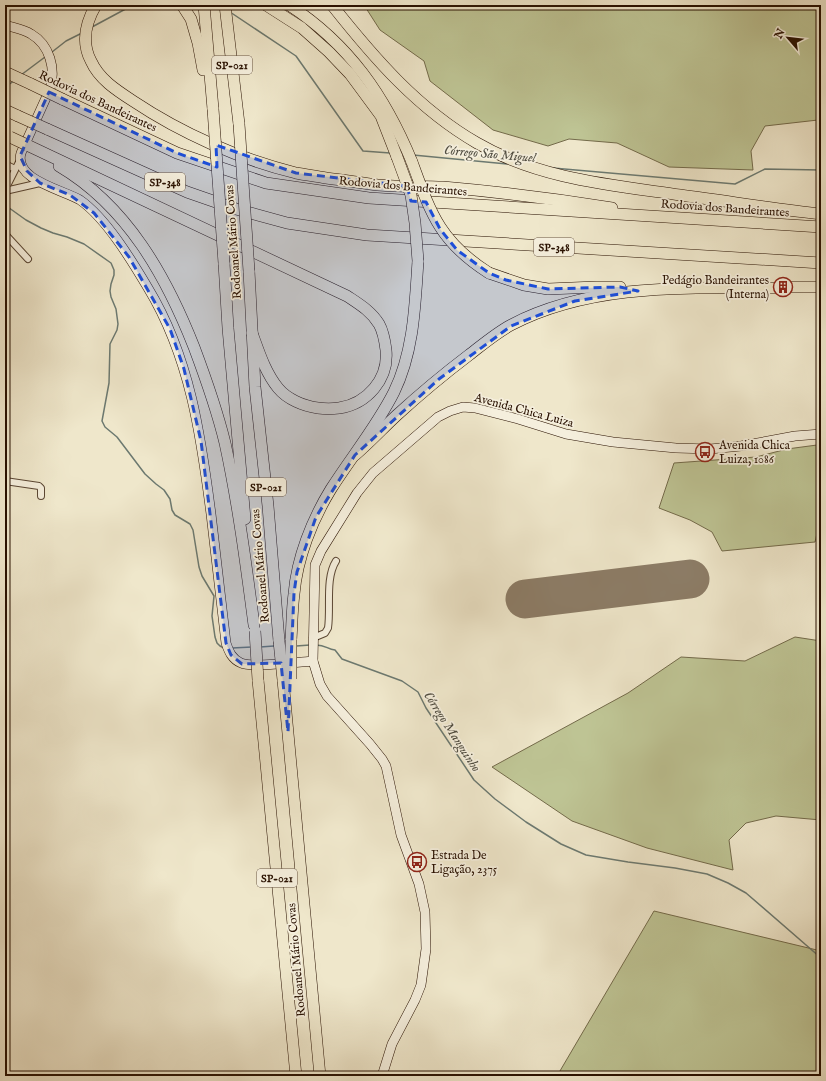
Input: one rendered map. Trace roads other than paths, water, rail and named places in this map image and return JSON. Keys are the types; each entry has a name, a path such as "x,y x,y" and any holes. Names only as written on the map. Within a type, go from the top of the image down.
{"highway":[{"path":"96,5 89,18 85,31 86,46 90,60 100,75 113,88 149,112 192,136 252,160 296,173 370,184 443,187 526,196 692,219"},
{"path":"182,5 191,19 212,105"},
{"name":"Rodoanel Mário Covas","path":"204,5 228,328 255,628 258,680 296,1076"},
{"path":"266,5 302,28 329,52 350,74 380,116 397,157 410,195 415,223 418,261 415,311 407,359 394,392 355,455 331,489 316,517 309,535 298,572 294,593 287,680"},
{"path":"289,5 305,16 337,43 362,72 388,110 400,134 429,208 440,229 457,250 473,263 489,273 524,285 548,289 620,287 638,291"},
{"path":"332,5 364,45 411,95 446,123 478,144 518,163 542,172 609,185 821,214"},
{"name":"Rodoanel Mário Covas","path":"225,6 238,124 249,271 255,387 268,506 279,641 287,680 288,732 320,1076"},
{"name":"Rodovia dos Bandeirantes","path":"5,72 177,153 266,183 369,198 821,227"},
{"name":"SP-348","path":"5,110 187,192 236,209 287,223 367,235 821,263"},
{"path":"8,136 27,145 68,171 85,184 114,211 130,229 151,258 166,284 182,318 210,389 225,443 239,521 255,628"},
{"path":"38,152 348,296 366,308 379,324 386,347 386,366 381,379 366,398 341,408 331,409 311,407 296,402 279,389 268,374 252,333"},
{"path":"791,287 821,287"},
{"path":"355,455 398,414 484,343 511,326 541,312 575,301 609,294 638,291 775,288"}],"main road":[{"path":"5,25 21,29 38,40 47,51 53,70 50,89 22,150 20,160 26,171 40,183 70,194 81,201 104,223 140,275 156,301 170,330 184,369 201,441 226,643 231,654 238,662 248,666 313,661"},
{"name":"Avenida Chica Luiza","path":"382,1076 392,1044 415,1000 420,985 426,949 425,912 419,884 401,834 389,774 386,766 370,744 327,696 320,684 313,661 315,565 321,551 357,493 373,472 438,417 463,407 475,408 533,423 566,434 613,442 676,448 710,449 741,446 795,436 821,434"}],"street":[{"path":"5,190 20,160"},
{"path":"5,164 15,168"},
{"path":"5,190 40,183"},
{"path":"5,234 28,259"},
{"path":"5,481 39,486 41,488 41,496"},
{"path":"313,638 325,633 328,628 330,576 336,560"}],"waterway":[{"name":"Córrego São Miguel","path":"92,27 133,5"},
{"name":"Córrego São Miguel","path":"230,12 296,56 363,151 390,153"},
{"name":"Córrego São Miguel","path":"52,52 66,41 82,33"},
{"name":"Córrego São Miguel","path":"21,75 45,57"},
{"name":"Córrego São Miguel","path":"5,87 14,81"},
{"name":"Córrego São Miguel","path":"413,155 507,164"},
{"name":"Córrego São Miguel","path":"553,168 735,184 765,169 821,170"},
{"name":"Córrego Manguinho","path":"5,205 26,220 41,228 84,244 111,263 114,270 114,275 110,291 116,309 118,324 117,330 110,344 109,383 102,421 105,427 117,437 145,474 164,490 170,499 172,510 175,515 190,524 193,530 199,567 202,576 214,596 212,616 215,637 217,643 224,648"},
{"name":"Córrego Manguinho","path":"296,646 310,645"},
{"name":"Córrego Manguinho","path":"316,645 335,650 342,659 402,681 418,692 426,708 474,780 495,799 526,822 561,844 586,855 707,874 728,883 746,893 821,958"},
{"name":"Córrego Manguinho","path":"260,647 274,646"},
{"name":"Córrego Manguinho","path":"232,648 252,647"}],"tunnel":[{"path":"775,288 791,287"}],"place":[{"name":"Pedágio Bandeirantes (Interna)","path":"783,287"},
{"name":"Avenida Chica Luiza, 1086","path":"705,452"},
{"name":"Estrada De Ligação, 2375","path":"417,862"}]}
